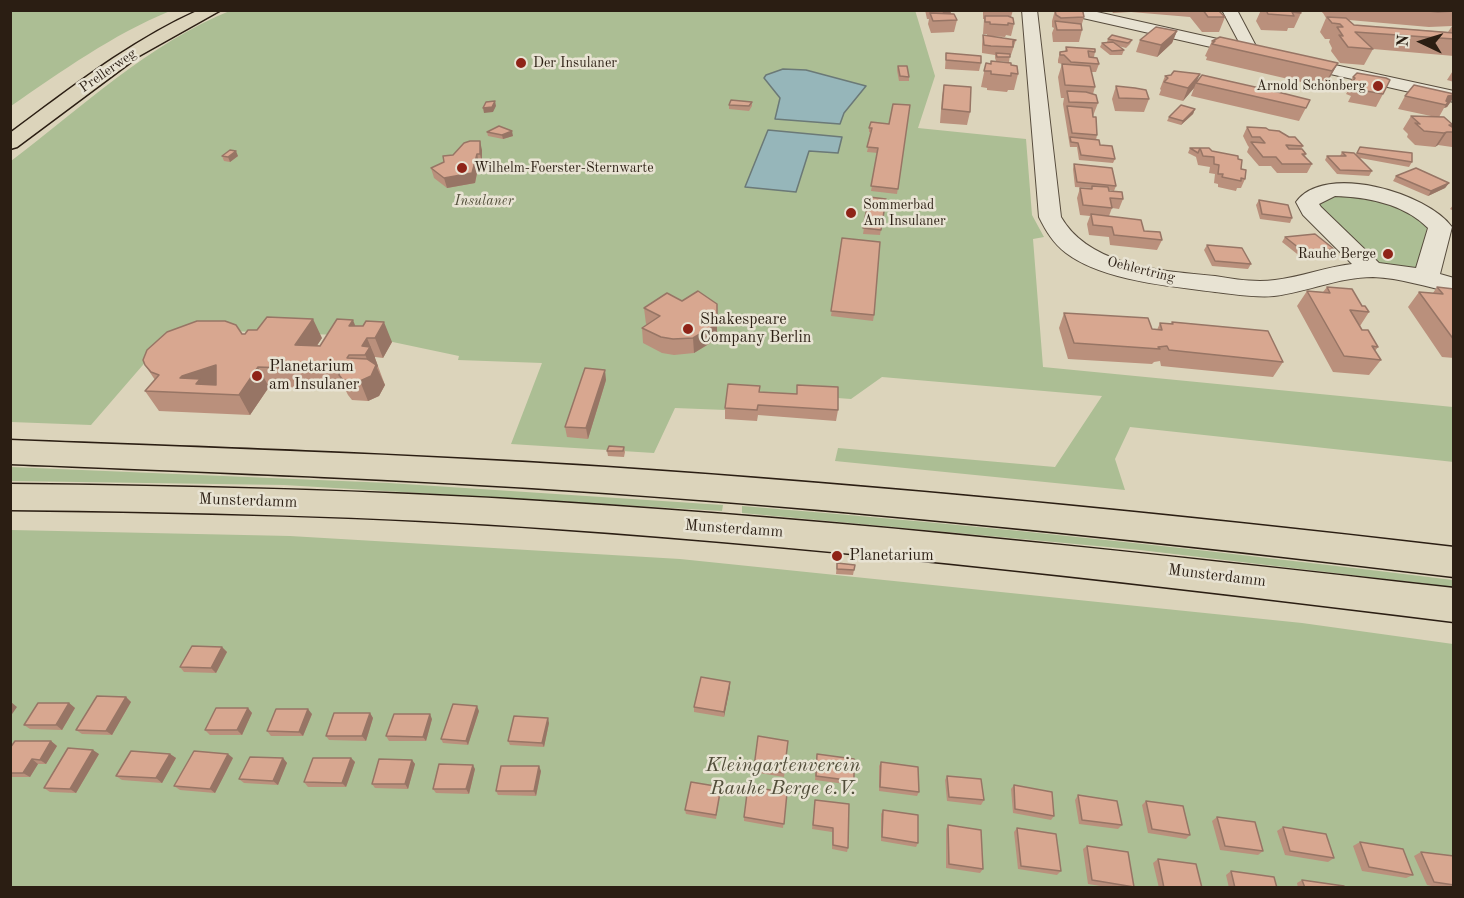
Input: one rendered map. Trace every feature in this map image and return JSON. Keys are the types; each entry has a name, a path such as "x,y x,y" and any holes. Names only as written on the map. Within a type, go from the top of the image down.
{"main road":[{"name":"Prellerweg","path":"10,124 113,52 191,10"},
{"name":"Prellerweg","path":"10,143 130,55 172,30 213,10"},
{"path":"10,452 456,471 725,489 1066,519 1454,562"},
{"name":"Munsterdamm","path":"10,497 252,500 741,529 1185,572 1454,605"}],"street":[{"name":"Oehlertring","path":"1029,10 1050,217 1052,225 1069,243 1088,255 1118,267 1169,278 1250,288 1274,288 1347,271 1372,270 1426,278 1454,286"},
{"path":"1065,10 1454,97"},
{"path":"1229,10 1250,47 1247,51"},
{"path":"1372,270 1311,210 1307,202 1312,196 1338,190 1364,192 1397,200 1420,209 1434,219 1440,226 1426,278"}],"green space":[{"path":"11,10 170,11 108,42 11,106"},
{"name":"Insulaner","path":"232,10 915,10 935,76 918,128 1026,139 1032,215 1044,237 1033,239 1043,367 1453,407 1454,462 1130,427 1115,459 1125,490 835,461 838,448 1055,467 1102,396 882,377 851,399 797,395 726,410 675,408 654,453 511,444 542,363 458,360 459,356 388,341 338,335 174,329 91,425 11,422 11,161 144,58 172,40"},
{"path":"1325,196 1372,196 1421,217 1427,228 1417,268 1373,262 1319,212 1317,199"},
{"path":"11,467 389,483 723,505 722,511 284,485 11,481"},
{"path":"742,506 1009,530 1276,559 1453,580 1453,587 1140,550 742,513"},
{"name":"Kleingartenverein Rauhe Berge e.V.","path":"11,530 290,536 680,559 1302,623 1453,644 1453,887 11,888"}],"water":[{"path":"783,69 806,70 866,86 844,113 840,124 775,119 780,98 764,78 766,75"},
{"path":"768,130 842,137 838,153 809,151 796,192 745,187"}],"building":[{"path":"1055,10 1080,10 1084,17 1061,18 1056,15"},
{"path":"1203,10 1218,10 1225,17 1208,17"},
{"path":"1266,10 1299,10 1301,13 1292,12 1294,16 1268,14"},
{"path":"1418,10 1454,10 1454,11 1438,12"},
{"path":"930,13 954,14 957,20 933,21"},
{"path":"985,16 1008,16 1013,18 1014,24 990,24 990,22 985,22"},
{"path":"1327,17 1346,18 1354,25 1454,33 1454,39 1355,32 1373,49 1348,47 1339,35 1343,36 1337,27 1343,27 1332,23"},
{"path":"1055,21 1081,24 1082,30 1057,30"},
{"path":"1156,27 1177,31 1161,45 1140,40"},
{"path":"983,35 1016,40 1013,41 1013,47 984,45"},
{"path":"1112,35 1132,40 1128,43 1108,39"},
{"path":"1220,37 1338,63 1332,71 1212,44 1215,41 1212,41"},
{"path":"1113,42 1124,50 1112,51 1102,43"},
{"path":"1066,47 1095,49 1095,52 1088,51 1089,57 1097,58 1099,64 1071,62 1064,55 1060,55 1060,52 1067,51"},
{"path":"946,53 981,56 981,63 946,60"},
{"path":"996,53 1010,54 1010,57 997,57"},
{"path":"991,61 1011,63 1017,66 1018,74 1011,73 1011,76 984,71 986,63 991,64"},
{"path":"1062,64 1090,66 1095,87 1065,85"},
{"path":"898,66 907,66 909,77 900,76"},
{"path":"1174,71 1200,74 1188,88 1164,82 1168,78 1165,76 1171,75"},
{"path":"1357,73 1390,80 1383,94 1355,89 1358,84 1353,81 1355,78 1353,77"},
{"path":"1202,75 1310,100 1306,108 1196,83"},
{"path":"944,85 971,87 970,112 942,109"},
{"path":"1414,85 1454,95 1448,96 1446,105 1405,96"},
{"path":"1116,86 1146,90 1149,99 1119,98"},
{"path":"1067,91 1096,95 1098,103 1069,102"},
{"path":"731,100 752,102 749,106 729,105"},
{"path":"495,101 492,107 483,108 486,102"},
{"path":"893,104 910,105 898,189 871,186 878,148 867,147 872,128 869,128 871,122 889,124"},
{"path":"1181,105 1195,109 1183,121 1169,117"},
{"path":"1067,106 1092,108 1093,117 1096,117 1097,135 1072,133"},
{"path":"1411,116 1444,117 1453,125 1449,125 1454,128 1454,132 1424,131"},
{"path":"499,126 512,131 502,135 487,132"},
{"path":"1247,127 1266,128 1295,137 1303,146 1286,145 1289,149 1302,149 1306,154 1302,154 1312,164 1282,164 1276,157 1263,157 1251,142 1265,143 1260,137 1252,137"},
{"path":"1070,137 1099,140 1100,145 1112,146 1115,159 1081,155 1078,143 1071,142"},
{"path":"480,141 480,154 477,154 472,173 444,178 431,168 444,162 443,156 453,155 464,143"},
{"path":"1360,147 1412,153 1412,162 1357,153"},
{"path":"1190,148 1200,148 1198,153"},
{"path":"1200,148 1209,148 1212,151 1238,156 1238,159 1242,160 1241,169 1246,170 1245,179 1241,178 1241,181 1222,177 1223,174 1218,174 1219,165 1214,164 1214,157 1203,156"},
{"path":"230,150 236,151 228,157 222,156"},
{"path":"1342,152 1354,153 1372,171 1340,170 1327,156 1346,156"},
{"path":"1074,164 1112,168 1116,186 1077,182"},
{"path":"1416,168 1449,183 1431,191 1396,176"},
{"path":"1092,186 1108,187 1109,191 1122,192 1123,199 1110,198 1112,208 1083,205 1080,188 1092,189"},
{"path":"869,197 886,199 881,230 863,228"},
{"path":"1259,200 1288,205 1292,218 1262,214"},
{"path":"1091,214 1141,220 1144,231 1160,232 1162,240 1114,235 1112,227 1093,225"},
{"path":"1315,234 1334,249 1304,252 1285,237"},
{"path":"842,238 880,242 874,315 831,311"},
{"path":"1207,245 1242,248 1251,264 1215,261"},
{"path":"1327,287 1352,289 1362,306 1365,306 1369,312 1350,310 1362,330 1368,330 1378,347 1372,346 1381,360 1344,356 1307,291 1330,293"},
{"path":"1437,287 1454,289 1454,340 1419,292 1443,294"},
{"path":"698,291 717,304 717,320 712,327 693,338 673,339 661,337 642,328 660,316 644,308 667,293 682,301"},
{"path":"1064,313 1148,318 1152,329 1162,330 1160,323 1173,324 1172,322 1268,331 1283,362 1169,350 1167,346 1158,347 1160,349 1074,343"},
{"path":"267,317 313,319 295,345 320,346 337,319 353,320 349,326 363,326 366,321 384,322 375,338 367,338 362,346 370,347 365,355 349,355 347,358 367,359 376,365 371,376 360,381 343,380 339,375 340,370 258,367 239,395 145,391 159,375 151,372 143,360 147,350 167,332 197,321 225,321 236,325 242,334 248,330 257,330","holes":["216,365 216,385 196,384 200,379 180,378"]},
{"path":"585,368 605,370 586,428 565,427"},
{"path":"728,384 760,386 759,392 797,394 797,385 838,387 838,410 758,405 757,410 725,408"},
{"path":"609,446 624,447 623,451 607,451"},
{"path":"837,563 855,565 854,570 837,569"},
{"path":"192,646 222,647 211,668 180,667"},
{"path":"701,677 730,682 724,712 694,707"},
{"path":"97,696 126,697 106,731 76,730"},
{"path":"38,703 69,703 56,725 24,725"},
{"path":"453,704 477,706 466,741 441,739"},
{"path":"216,708 248,708 237,730 205,730"},
{"path":"276,709 308,709 299,732 267,731"},
{"path":"334,713 370,713 362,736 326,736"},
{"path":"394,714 430,714 423,737 386,736"},
{"path":"514,716 548,718 542,743 508,741"},
{"path":"758,736 788,741 784,773 754,767"},
{"path":"15,741 51,741 40,760 32,759 23,773 10,773 10,748"},
{"path":"68,748 93,750 70,789 44,788"},
{"path":"131,751 170,754 156,778 116,776"},
{"path":"194,751 228,754 210,789 174,786"},
{"path":"817,754 854,759 854,781 816,776"},
{"path":"250,757 283,758 273,781 239,779"},
{"path":"313,758 351,758 342,783 304,782"},
{"path":"379,759 412,760 405,784 372,784"},
{"path":"881,762 918,767 919,792 880,787"},
{"path":"439,764 473,765 466,789 433,789"},
{"path":"501,766 539,766 534,791 496,791"},
{"path":"947,776 981,779 984,800 949,797"},
{"path":"691,782 721,787 716,815 685,810"},
{"path":"1014,785 1052,792 1054,816 1015,809"},
{"path":"748,786 787,793 784,824 744,817"},
{"path":"1078,795 1117,801 1122,825 1082,820"},
{"path":"815,800 849,804 848,848 833,845 833,828 813,825"},
{"path":"1146,801 1183,806 1190,835 1152,829"},
{"path":"883,810 918,815 918,843 882,837"},
{"path":"1217,817 1255,822 1263,851 1225,846"},
{"path":"948,825 981,830 983,869 949,864"},
{"path":"1283,827 1326,834 1334,858 1290,851"},
{"path":"1017,828 1056,834 1061,871 1021,866"},
{"path":"1360,842 1403,849 1413,875 1369,867"},
{"path":"1087,846 1128,852 1134,887 1092,880"},
{"path":"1421,852 1454,856 1454,885 1434,882"},
{"path":"1158,859 1196,864 1202,888 1164,888"},
{"path":"1231,871 1274,877 1277,888 1235,888"},
{"path":"1302,880 1344,886 1344,888 1305,888"}],"place":[{"name":"Der Insulaner","path":"521,63"},
{"name":"Arnold Schönberg","path":"1378,86"},
{"name":"Wilhelm-Foerster-Sternwarte","path":"462,168"},
{"name":"Sommerbad Am Insulaner","path":"851,213"},
{"name":"Rauhe Berge","path":"1388,254"},
{"name":"Shakespeare Company Berlin","path":"688,329"},
{"name":"Planetarium am Insulaner","path":"257,376"},
{"name":"Planetarium","path":"837,556"}]}
